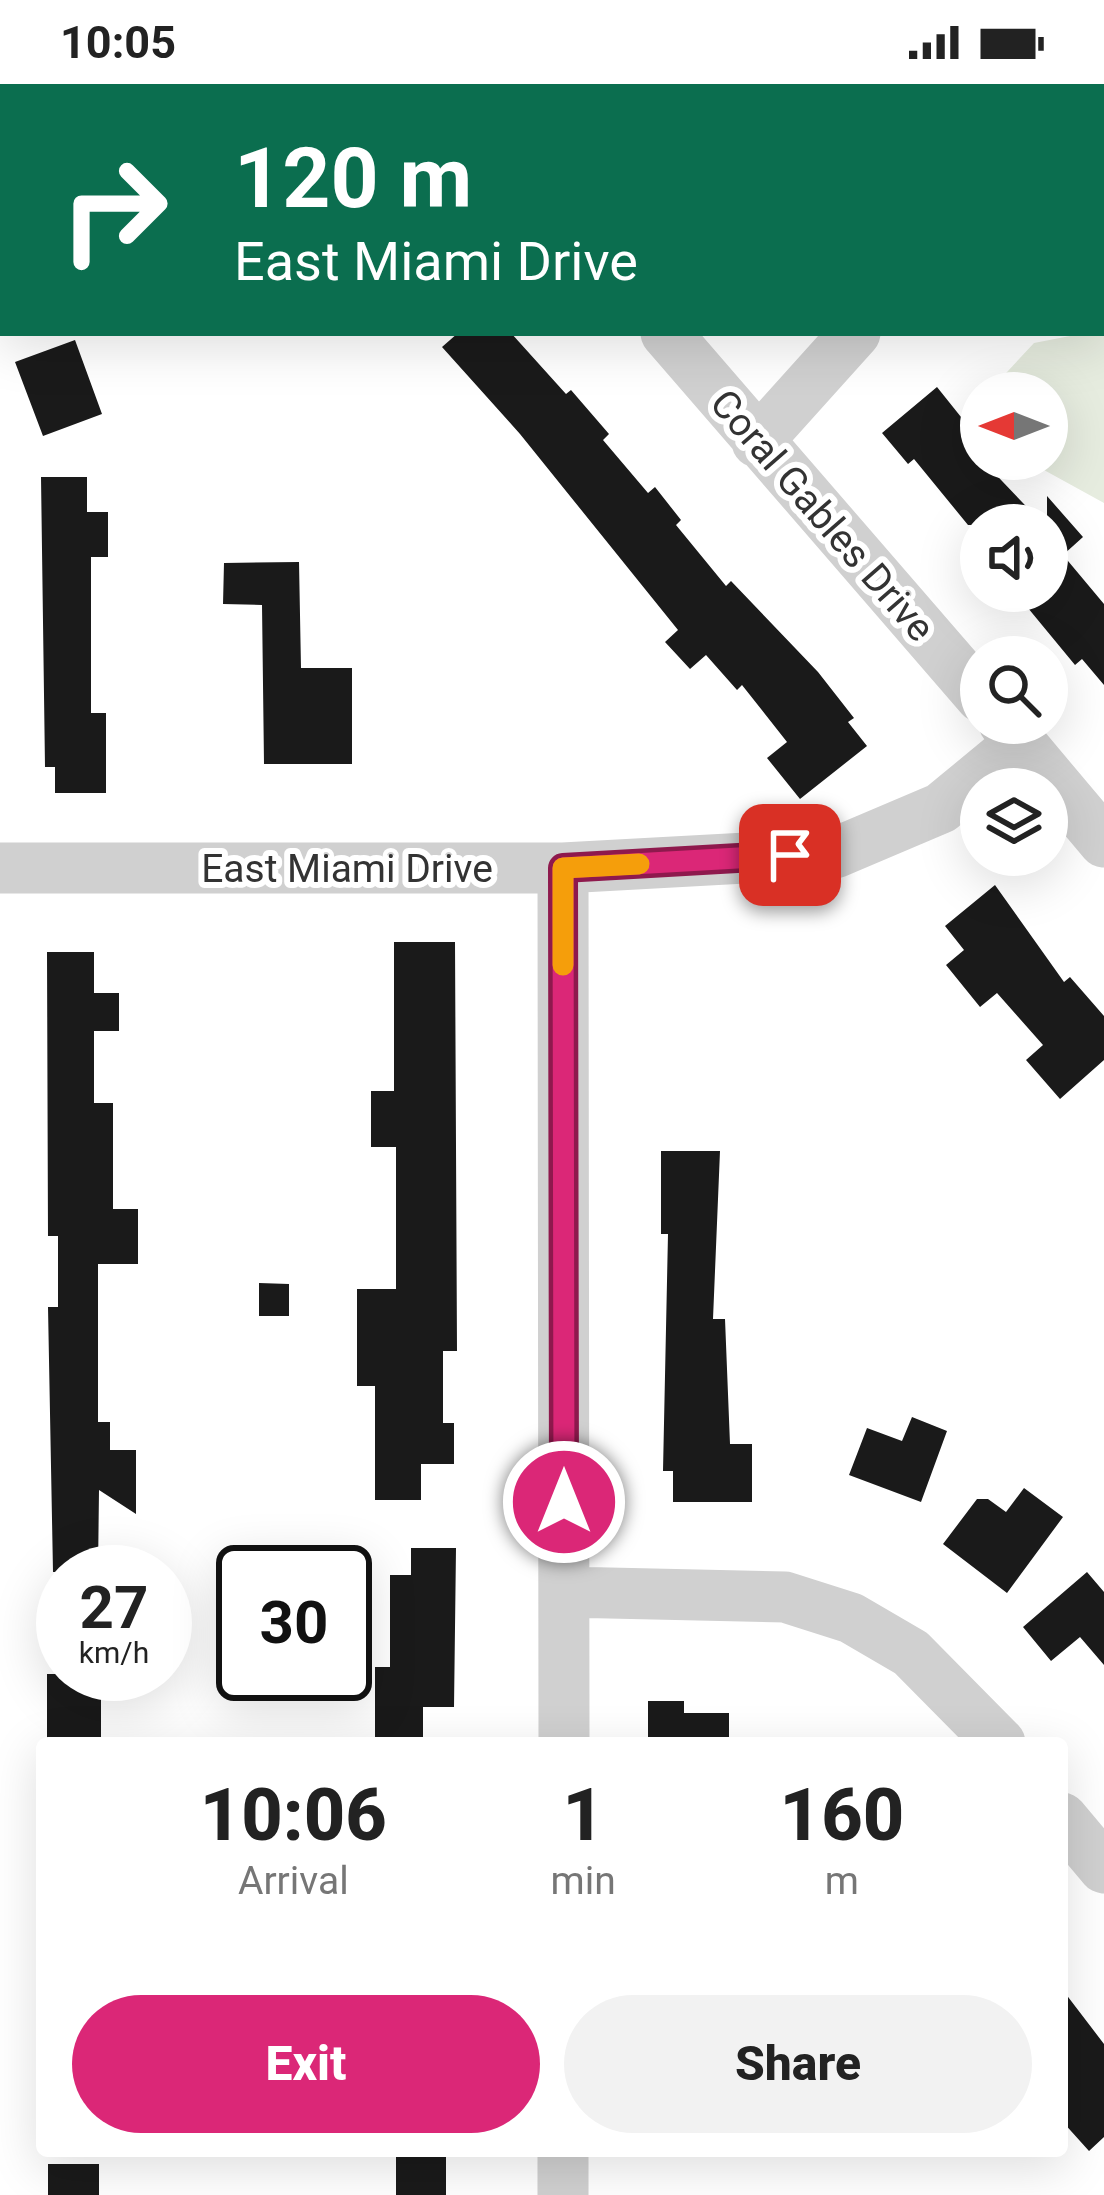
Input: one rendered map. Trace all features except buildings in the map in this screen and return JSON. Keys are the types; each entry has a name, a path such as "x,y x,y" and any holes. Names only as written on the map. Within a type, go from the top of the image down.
{"street":[{"name":"Coral Gables Drive","path":"669,336 960,673"},
{"path":"757,442 853,336"},
{"name":"East Miami Drive","path":"0,868 563,868 835,853 941,808 1001,744"},
{"path":"1022,744 1104,842"},
{"path":"563,868 564,1737"},
{"path":"565,1592 785,1597 850,1618 910,1653 994,1737"},
{"path":"1068,1825 1104,1868"},
{"path":"563,2157 563,2195"}],"shaded area":[{"path":"1104,336 1104,503 1062,480 1068,480 1068,372 1007,372 1034,343"}],"slow traffic":[{"path":"563,965 563,868 639,864"}],"route":[{"path":"564,1502 563,868 790,855"}]}
